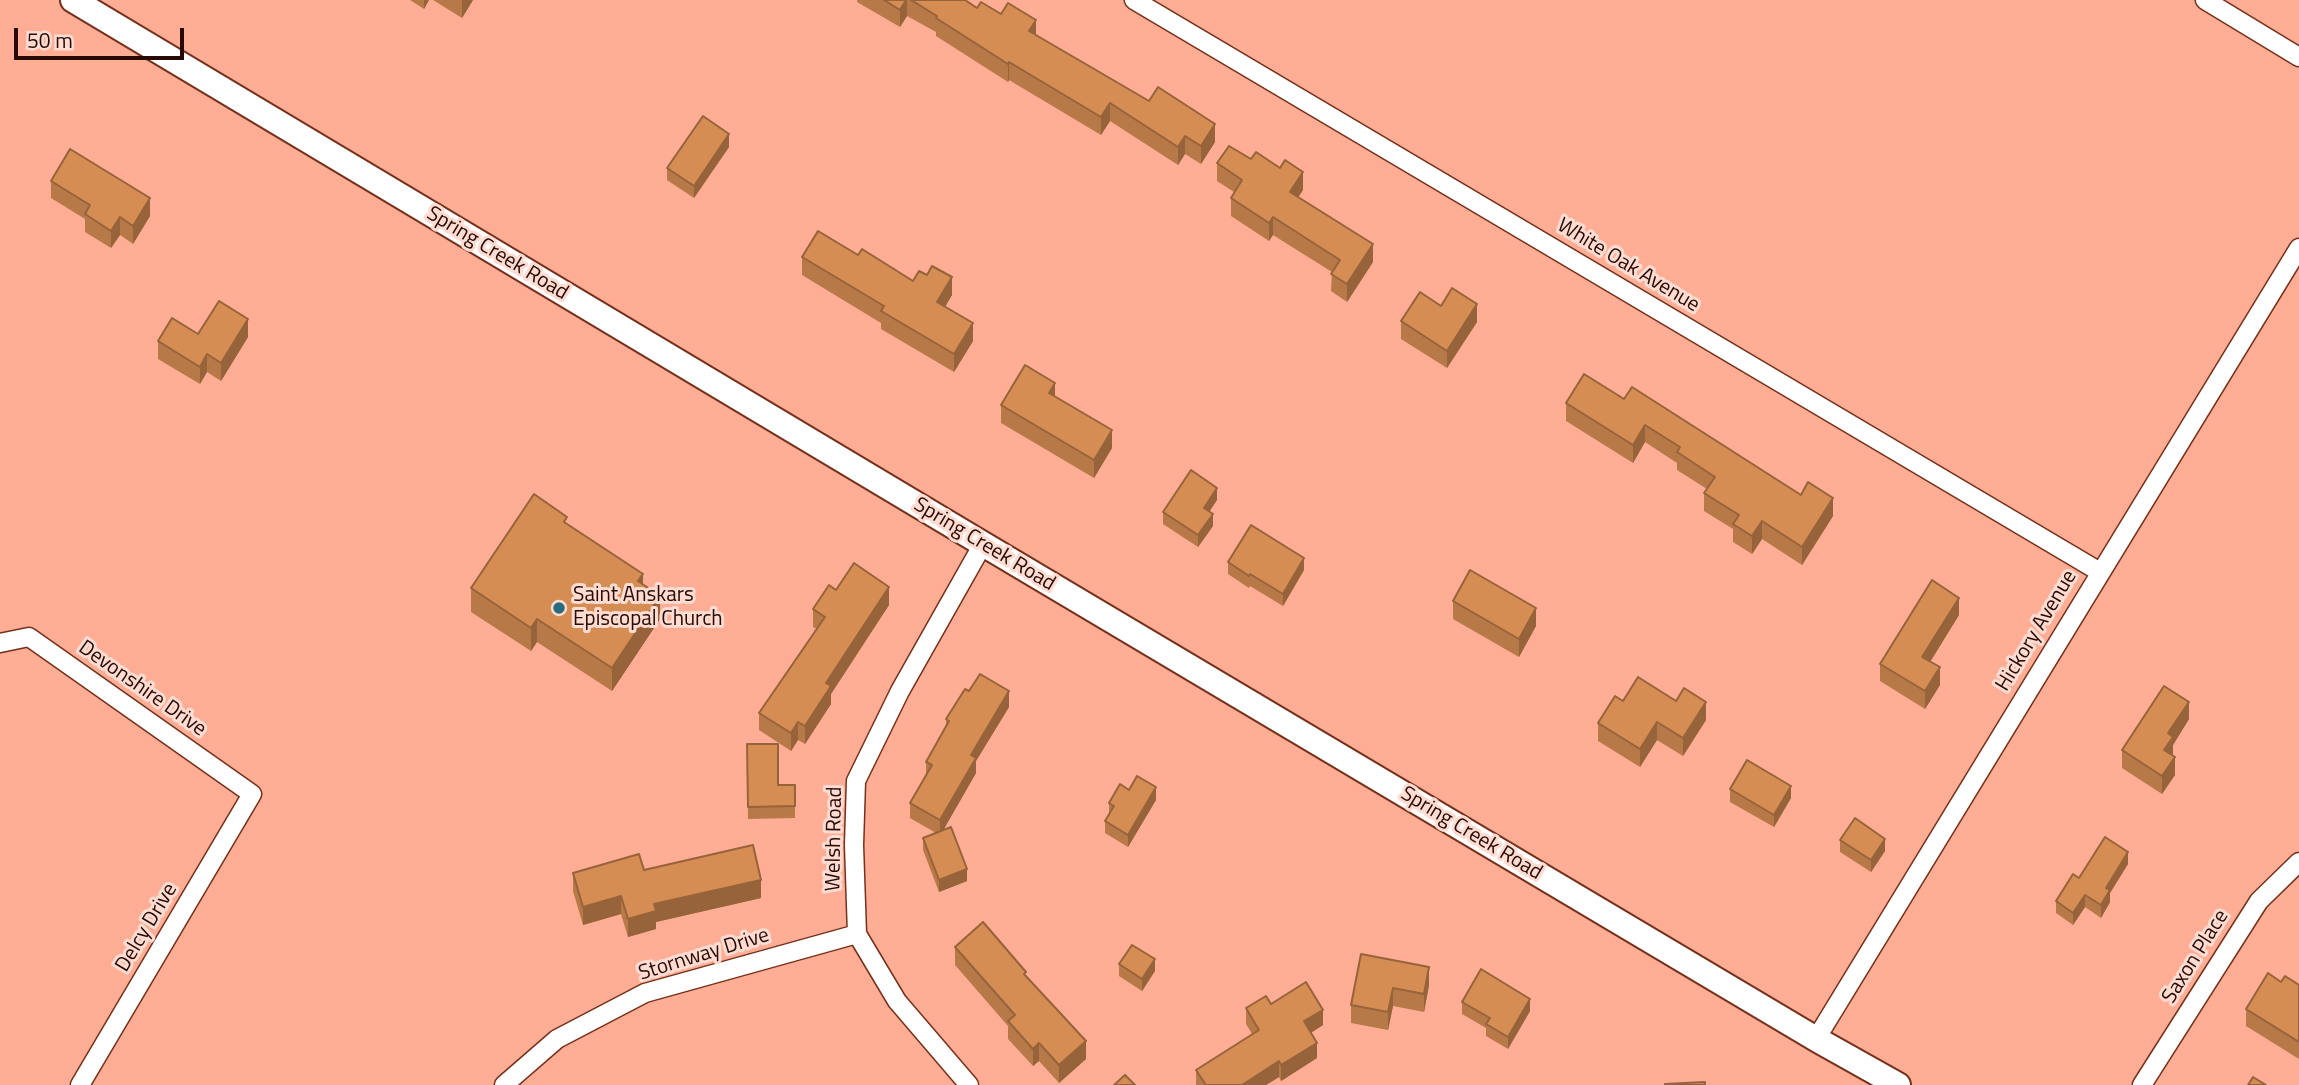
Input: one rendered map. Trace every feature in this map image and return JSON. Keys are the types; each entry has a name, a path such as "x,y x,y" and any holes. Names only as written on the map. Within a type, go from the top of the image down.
{"main road":[{"name":"Spring Creek Road","path":"73,0 983,544 1816,1039 1898,1085"}],"street":[{"name":"White Oak Avenue","path":"1134,0 2100,572"},
{"path":"2205,0 2299,57"},
{"name":"Hickory Avenue","path":"1816,1039 2299,248"},
{"name":"Welsh Road","path":"969,1085 897,1001 857,934 854,845 856,782 900,691 983,544"},
{"name":"Devonshire Drive","path":"0,643 29,637 252,794"},
{"name":"Delcy Drive","path":"80,1085 252,794"},
{"name":"Saxon Place","path":"2142,1085 2259,901 2299,862"},
{"name":"Stornway Drive","path":"504,1085 557,1039 645,993 857,934"}],"building":[{"path":"884,0 906,0 900,10"},
{"path":"911,0 965,0 977,8 981,2 1001,14 1008,3 1036,20 1029,31 1149,101 1158,87 1215,124 1201,146 1185,136 1178,147 1110,103 1101,117 1009,62 1008,64"},
{"path":"703,116 729,134 694,186 667,168"},
{"path":"1229,146 1251,159 1256,152 1280,168 1285,160 1303,172 1290,192 1373,244 1347,284 1331,274 1340,260 1273,217 1269,223 1231,198 1242,180 1217,163"},
{"path":"70,149 150,198 133,226 120,217 111,231 85,214 90,205 51,181"},
{"path":"818,231 858,255 862,249 913,281 919,271 927,275 932,266 952,277 937,302 973,323 954,354 881,311 884,306 802,257"},
{"path":"1452,288 1477,304 1447,351 1401,321 1420,292 1441,306"},
{"path":"219,301 248,319 221,363 207,354 200,367 158,341 172,318 198,334"},
{"path":"1025,365 1055,383 1049,393 1112,430 1094,460 1001,405"},
{"path":"1584,374 1624,399 1632,387 1801,495 1808,482 1833,498 1802,547 1762,521 1752,536 1733,524 1739,515 1704,493 1715,477 1677,452 1680,447 1645,425 1633,445 1566,403"},
{"path":"1191,470 1217,488 1204,508 1213,514 1198,535 1163,512"},
{"name":"Saint Anskars Episcopal Church","path":"534,494 567,517 564,522 643,574 638,581 660,596 612,668 537,619 531,628 471,588"},
{"path":"1251,525 1304,558 1283,594 1228,562"},
{"path":"854,563 889,587 826,683 831,686 805,726 798,722 791,733 759,713 825,617 813,609 829,585 836,590"},
{"path":"1470,570 1536,608 1519,639 1453,601"},
{"path":"1932,580 1959,598 1922,657 1940,667 1925,691 1880,664"},
{"path":"980,674 1009,691 971,755 976,758 940,820 910,803 932,765 926,762 949,721 946,719 965,689 969,691"},
{"path":"1638,677 1676,701 1684,688 1706,702 1683,738 1657,722 1640,749 1598,723 1615,696 1623,701"},
{"path":"2164,686 2189,702 2168,733 2173,737 2164,750 2175,757 2162,776 2122,750"},
{"path":"747,744 778,744 778,785 795,785 795,806 748,807"},
{"path":"1747,760 1791,786 1774,815 1730,789"},
{"path":"1137,776 1156,787 1128,835 1105,821 1114,806 1109,803 1120,784 1129,790"},
{"path":"1855,818 1885,839 1871,860 1840,840"},
{"path":"951,827 967,869 939,880 923,838"},
{"path":"2105,837 2128,852 2106,888 2110,890 2101,905 2085,895 2073,913 2056,901 2073,874 2079,878"},
{"path":"753,845 761,880 654,904 656,911 628,919 621,896 583,907 573,873 639,854 644,870"},
{"path":"983,922 1026,972 1024,974 1086,1041 1059,1065 1039,1043 1033,1049 1008,1021 1015,1015 955,947"},
{"path":"1132,945 1155,959 1142,979 1119,964"},
{"path":"1361,954 1429,967 1424,994 1393,988 1388,1012 1351,1005"},
{"path":"1481,969 1530,999 1508,1037 1486,1024 1490,1018 1462,1002"},
{"path":"2268,973 2281,982 2285,976 2299,985 2299,1042 2246,1009"},
{"path":"1306,982 1323,1010 1304,1021 1317,1043 1281,1065 1279,1061 1242,1085 1206,1085 1196,1070 1259,1030 1246,1008 1266,996 1271,1004"},
{"path":"1125,1075 1135,1085 1114,1085"},
{"path":"2253,1077 2266,1085 2248,1085"},
{"path":"1705,1082 1705,1085 1665,1085 1665,1084"}],"place":[{"name":"Saint Anskars Episcopal Church","path":"559,608"}]}
